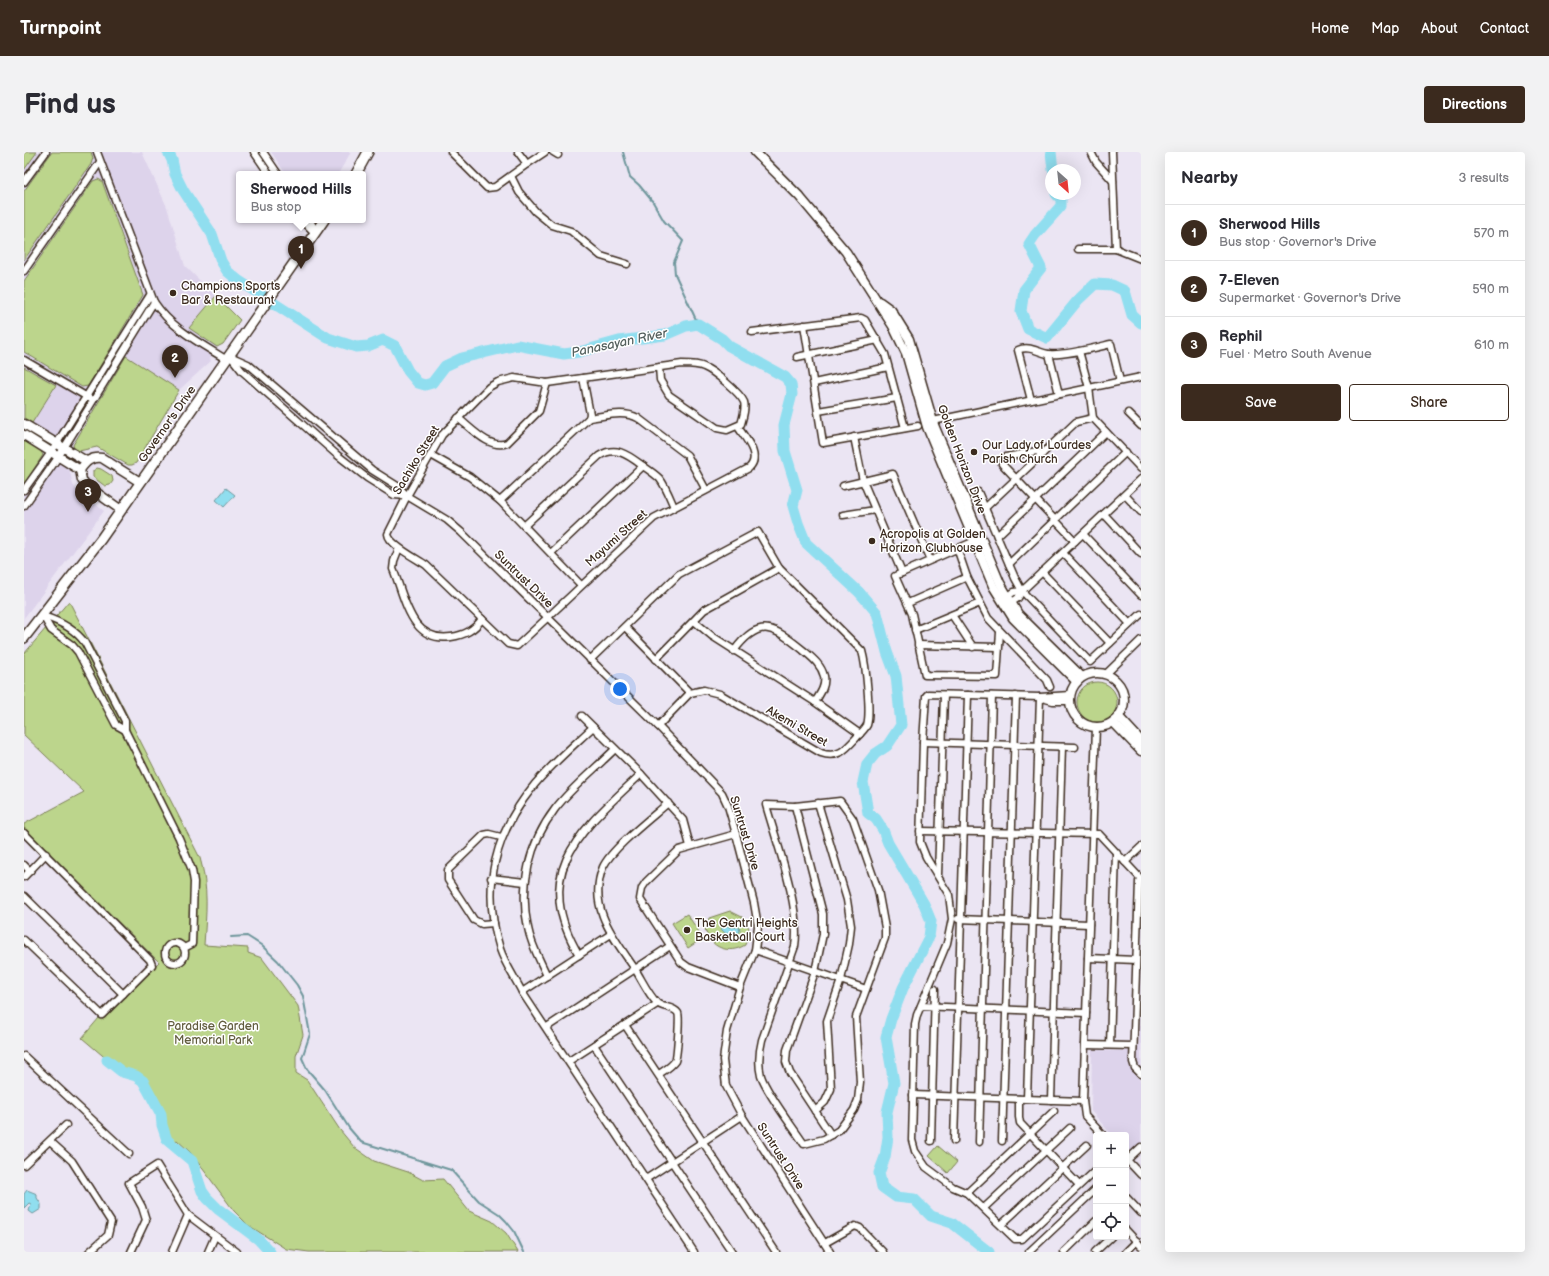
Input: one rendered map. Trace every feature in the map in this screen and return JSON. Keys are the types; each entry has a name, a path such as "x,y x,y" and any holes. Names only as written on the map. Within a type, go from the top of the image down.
{"main road":[{"path":"358,171 368,152"},
{"name":"Governor's Drive","path":"24,638 43,616 121,510 229,358 322,223"}],"street":[{"path":"24,182 46,152"},
{"path":"97,152 150,295 154,302 162,314 180,330 229,358"},
{"path":"254,152 268,171"},
{"path":"262,152 276,171"},
{"path":"451,152 487,188 495,187 545,152"},
{"path":"518,152 527,164"},
{"name":"Golden Horizon Drive","path":"755,152 798,196 846,252 876,299 902,343 927,427 1006,602 1024,630 1079,680"},
{"path":"1091,152 1096,162 1113,181"},
{"path":"1112,152 1116,249"},
{"path":"24,271 100,162"},
{"path":"511,176 519,192 536,212 552,225 571,231 601,256 627,264"},
{"path":"305,223 316,233"},
{"path":"311,223 316,233"},
{"path":"1078,249 1116,249 1141,259"},
{"path":"24,490 52,452 56,443 150,295"},
{"name":"Golden Horizon Drive","path":"876,299 891,310 906,332 933,421 977,539"},
{"path":"24,505 59,456 154,302"},
{"path":"752,332 862,318 865,320 878,340 888,367 904,428"},
{"path":"804,325 823,443 918,426"},
{"path":"797,357 810,356 878,340"},
{"path":"1031,400 1018,350 1024,347 1049,354 1079,351 1111,344 1120,381"},
{"path":"1079,351 1089,388 1093,418 1141,469"},
{"path":"1049,354 1059,394"},
{"name":"Suntrust Drive","path":"229,358 336,454 394,495 407,496"},
{"name":"Suntrust Drive","path":"229,358 248,364 372,470 399,487 407,496 447,520 461,532 658,726 722,793 728,806 736,834 757,918 758,934 755,950 740,987 727,1031 723,1060 726,1086 742,1116 826,1243 830,1252"},
{"path":"24,360 93,401"},
{"name":"Sachiko Street","path":"399,548 388,539 388,534 407,496 442,435 489,387 498,382 518,378 547,383 682,364 695,365 704,367 729,385 744,402 743,419 738,426"},
{"path":"659,367 660,380 669,395 717,428 727,430 738,426"},
{"path":"814,383 888,367"},
{"path":"933,421 1141,377"},
{"path":"583,378 590,414 589,418"},
{"path":"458,418 491,443 502,445 507,443 539,411 547,383"},
{"path":"818,411 897,398"},
{"path":"500,501 589,418 623,413 630,414 638,418 687,455 706,490"},
{"path":"1128,413 1141,426"},
{"path":"985,508 1076,422 1093,418"},
{"path":"24,424 86,461"},
{"name":"Mayumi Street","path":"482,619 508,644 514,646 519,644 654,518 753,465 754,454 738,426"},
{"path":"997,536 1106,432"},
{"path":"24,435 80,470"},
{"path":"854,437 863,481 902,572"},
{"path":"524,526 605,453 618,450 627,454 660,480 674,507"},
{"path":"1042,455 1037,451 1006,457 1002,464 1075,541"},
{"path":"1009,564 1126,452"},
{"path":"431,455 470,477 500,501 581,585"},
{"path":"121,510 86,485 82,480 80,470 86,461 95,458 102,458 140,482"},
{"path":"551,553 643,466"},
{"path":"843,486 893,474 930,560"},
{"path":"1006,602 1018,598 1022,591 1141,479"},
{"path":"978,492 1022,591 1090,662 1141,614"},
{"path":"1125,495 1141,512"},
{"path":"843,515 875,510"},
{"path":"1104,514 1141,554"},
{"name":"Akemi Street","path":"625,627 679,574 758,532 779,568 862,651 865,662 868,716 866,726 845,750 839,754 829,756 821,753 720,694 704,690 690,693"},
{"path":"1083,534 1141,595"},
{"path":"977,539 895,576 908,603 924,675 997,676 1000,632"},
{"path":"399,548 413,555 426,565 482,619 470,632 461,636 444,638 431,636 423,631 411,617 394,568 394,561 399,548"},
{"path":"957,548 967,577 988,618 1047,680 1050,686"},
{"path":"1063,552 1130,624"},
{"path":"656,659 704,610 779,568"},
{"path":"1042,572 1110,643"},
{"path":"908,603 967,577"},
{"path":"915,630 980,603"},
{"path":"952,615 973,647"},
{"path":"43,616 50,630 76,650 116,725 125,730"},
{"path":"43,616 59,620 84,641 125,721 125,730 179,838 192,870 194,882 192,944 184,948"},
{"path":"694,621 734,651 815,702 860,734"},
{"path":"590,660 625,627 690,693 658,726"},
{"path":"734,651 744,637 756,631 768,628 781,632 815,660 821,668 824,677 822,690 815,702"},
{"path":"1106,674 1141,640"},
{"path":"918,645 998,648"},
{"path":"1091,673 1106,674 1118,683 1123,692 1123,707 1115,719 1096,727 1083,723 1076,717 1072,710 1070,698 1079,680 1091,673"},
{"path":"1070,698 944,694 928,694 926,696 920,831 922,848 949,895 952,919 947,943 915,1024 912,1140 914,1151 926,1167 953,1188 967,1193 1015,1239 1022,1239 1093,1173"},
{"path":"938,876 944,694"},
{"path":"954,1141 968,695"},
{"path":"978,1142 992,696"},
{"path":"1002,1141 1016,696"},
{"path":"1027,1099 1040,697"},
{"path":"582,716 641,774 683,820 690,846"},
{"path":"1115,719 1141,741"},
{"path":"1115,719 1141,751"},
{"path":"593,727 536,783 521,802 501,837 491,878 494,923 500,949 522,992 694,1252"},
{"path":"1096,727 1083,1101 1085,1116 1100,1132"},
{"path":"923,742 1075,747"},
{"path":"1051,1100 1062,747"},
{"path":"548,976 536,952 528,928 524,901 525,882 532,850 542,828 555,808 615,749"},
{"path":"579,955 570,939 561,907 559,890 565,860 579,836 594,818 641,774"},
{"path":"840,801 853,819 878,890 885,928 885,938 858,1009 856,1025 860,1082 858,1100 846,1122 831,1136 804,1144 762,1078 759,1058 762,1040 795,946 796,922 766,805 795,806 818,803 840,801"},
{"path":"658,1074 672,1066 676,1059 676,1040 680,1021 679,1015 675,1010 658,1004 611,934 603,919 598,896 600,876 604,866 619,847 668,803"},
{"path":"815,1111 825,1102 831,1089 827,1021 841,980 850,935 850,914 818,803"},
{"path":"795,806 822,914 823,934 815,972 786,1057 790,1073 831,1136"},
{"path":"920,831 1099,834 1116,854 1141,879 1138,881 1133,1046 1133,1065 1141,1074"},
{"path":"24,833 152,962 152,965 104,1014 100,1014 24,940"},
{"path":"494,923 482,924 474,920 448,880 447,875 448,870 480,838 489,834 501,837"},
{"path":"736,834 690,846 673,855 646,882 640,894 642,904 681,962 688,968 740,987"},
{"path":"1125,862 1141,847"},
{"path":"24,877 46,854"},
{"path":"1110,1046 1116,854"},
{"path":"24,865 30,871"},
{"path":"491,878 525,882"},
{"path":"24,896 123,994"},
{"path":"952,919 1089,924"},
{"path":"522,992 611,934"},
{"path":"547,1028 670,946"},
{"path":"755,950 866,989"},
{"path":"1088,958 1136,960"},
{"path":"931,1141 935,989"},
{"path":"1135,1001 1141,996"},
{"path":"1135,1001 1141,1006"},
{"path":"569,1061 658,1004"},
{"path":"921,1006 1086,1013"},
{"path":"625,1024 776,1252"},
{"path":"594,1045 732,1252"},
{"path":"1085,1045 1133,1046"},
{"path":"24,1056 129,1154"},
{"path":"913,1095 1083,1101"},
{"path":"1019,1099 1019,1120 1030,1134 1079,1185"},
{"path":"967,1193 1054,1111"},
{"path":"646,1179 742,1116"},
{"path":"24,1165 66,1125"},
{"path":"984,1208 1070,1128"},
{"path":"50,1141 72,1161 111,1222 108,1235 89,1252"},
{"path":"1001,1225 1087,1145"},
{"path":"1129,1157 1141,1147"},
{"path":"1129,1163 1141,1175"},
{"path":"130,1252 146,1220 142,1208 129,1183 158,1165 188,1215 237,1252"},
{"path":"1029,1252 1093,1196"},
{"path":"1129,1200 1141,1213"},
{"path":"172,1252 188,1215"},
{"path":"1064,1252 1093,1224"},
{"path":"826,1243 855,1226 860,1228 881,1252"},
{"path":"1126,1252 1139,1244 1129,1233"},
{"path":"208,1252 215,1236"},
{"path":"1095,1252 1108,1240"}],"shaded area":[{"path":"24,152 142,152 167,207 185,266 240,320 223,344 217,347 210,358 211,361 179,390 135,465 128,465 97,446 81,451 74,449 64,464 69,468 73,485 104,511 24,618"},
{"path":"271,152 351,152 340,171 284,171"},
{"path":"1141,1015 1141,1069 1137,1061"},
{"path":"1092,1050 1129,1051 1129,1063 1132,1072 1141,1081 1141,1143 1130,1154 1129,1132 1109,1132 1091,1111"}],"green space":[{"path":"24,152 37,152 24,170"},
{"path":"52,152 91,152 93,158 91,164 24,260 24,191"},
{"path":"98,179 102,181 143,295 88,386 82,387 24,352 24,281 93,181"},
{"path":"216,296 240,320 223,344 217,347 189,328"},
{"path":"126,356 179,390 136,463 132,465 128,465 97,447 79,451 74,448 73,445"},
{"path":"24,367 56,385 32,423 24,418"},
{"path":"24,440 40,450 43,455 24,484"},
{"path":"97,468 112,476 113,481 110,485 105,486 93,477 93,471"},
{"name":"Paradise Garden Memorial Park","path":"69,601 200,858 206,891 204,945 248,948 248,953 262,958 298,1006 303,1035 296,1056 296,1073 307,1080 340,1130 354,1147 374,1161 408,1172 423,1180 443,1179 469,1211 492,1221 506,1233 518,1252 309,1252 286,1249 248,1225 234,1211 191,1153 177,1140 171,1144 165,1134 161,1114 143,1081 136,1076 122,1072 82,1038 99,1018 102,1020 159,962 24,829 24,824 84,792 24,735 24,654"},
{"path":"1101,682 1108,685 1114,691 1117,702 1116,710 1108,719 1101,722 1093,722 1086,719 1078,710 1077,698 1080,691 1089,683"},
{"path":"730,911 742,917 749,928 745,945 739,948 727,949 721,948 711,941 707,936 705,929 709,918"},
{"name":"The Gentri Heights Basketball Court","path":"687,914 703,938 688,948 672,923"},
{"path":"938,1146 957,1162 948,1173 929,1156"}],"water":[{"path":"226,488 235,495 224,507 216,500"},
{"path":"726,924 729,927 739,927 740,931 738,934 732,932 725,933 721,929 723,925"},
{"path":"27,1190 37,1194 37,1198 41,1204 41,1209 33,1214 29,1211 31,1204 29,1203 24,1208 24,1194"}],"waterway":[{"name":"Panasayan River","path":"168,152 172,160 175,174 183,190 212,234 221,261 227,271 239,281 328,338 356,347 368,346 383,340 395,346 408,371 418,383 425,385 432,383 445,366 462,358 517,345 564,354 579,352 619,341 665,335 686,326 698,324 722,339 729,346 785,377 791,384 792,394 784,425 785,451 797,490 793,506 798,523 806,543 859,592 877,613 887,652 896,676 901,725 887,746 875,754 867,764 863,782 868,813 876,819 883,830 888,843 924,904 931,921 929,937 903,988 886,1037 894,1083 887,1112 888,1137 885,1157 879,1173 882,1187 896,1197 914,1199 931,1216 952,1223 989,1252"},
{"path":"623,152 630,177 639,185 653,202 664,221 683,241 674,262 675,274 698,324"},
{"path":"1051,152 1052,164"},
{"path":"1061,200 1061,206 1035,235 1029,244 1041,268 1024,290 1021,311 1028,329 1047,338 1078,300 1095,284 1112,285 1125,291 1132,315 1141,323"},
{"path":"231,937 247,936 261,945 278,961 297,985 303,996 310,1034 302,1058 307,1069 325,1090 349,1128 361,1142 451,1170 479,1201 499,1214 506,1221 514,1231 524,1252"},
{"path":"107,1060 122,1072 136,1076 143,1081 161,1114 162,1125 167,1140 192,1161 202,1191 207,1198 218,1209 258,1239 270,1252"}],"place":[{"name":"Sherwood Hills","path":"301,269"},
{"name":"Champions Sports Bar & Restaurant","path":"173,293"},
{"name":"7-Eleven","path":"175,378"},
{"name":"Our Lady of Lourdes Parish Church","path":"974,452"},
{"name":"Rephil","path":"88,512"},
{"name":"Acropolis at Golden Horizon Clubhouse","path":"872,541"},
{"name":"The Gentri Heights Basketball Court","path":"687,930"}]}
